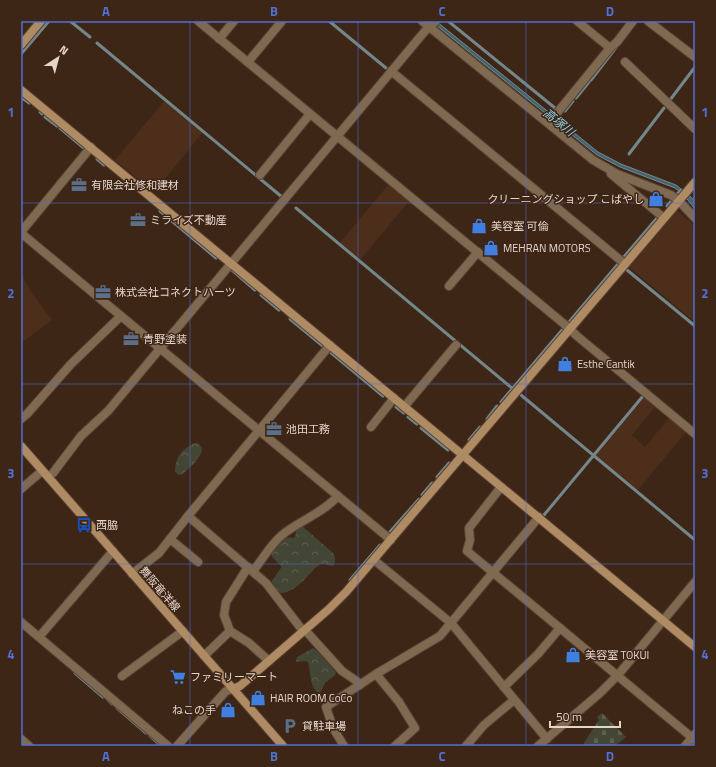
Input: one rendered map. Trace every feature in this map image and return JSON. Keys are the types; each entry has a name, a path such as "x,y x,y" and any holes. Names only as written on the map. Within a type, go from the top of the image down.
{"street":[{"path":"21,45 41,21"},
{"path":"198,21 478,252 695,434"},
{"path":"220,39 234,21"},
{"path":"248,62 282,21"},
{"path":"422,21 433,24 593,160 617,174 680,200 695,218"},
{"path":"577,21 610,48"},
{"path":"557,113 633,21"},
{"path":"648,21 695,57"},
{"path":"21,489 45,474 53,473 81,436 108,411 337,136 433,24"},
{"path":"625,62 695,129"},
{"path":"392,71 625,264"},
{"path":"21,90 695,647"},
{"path":"260,175 310,114"},
{"path":"91,147 21,232 391,540"},
{"path":"605,168 664,218"},
{"path":"177,746 226,691 240,686 342,597 664,218 693,186"},
{"path":"449,286 478,252"},
{"path":"21,420 28,414 71,364 121,316"},
{"path":"132,574 159,553 330,345"},
{"path":"404,407 456,345"},
{"path":"371,427 394,398"},
{"name":"舞阪竜洋線","path":"21,446 283,746"},
{"path":"502,487 469,528 470,540 468,550 560,628 694,737 685,746"},
{"path":"269,661 249,643 230,630 224,615 226,602 251,569 281,536 308,519 338,496"},
{"path":"188,516 266,583 304,631 342,672 358,682 360,685"},
{"path":"344,746 333,728 326,707 376,674 440,636 539,517"},
{"path":"170,539 198,562"},
{"path":"39,637 113,551"},
{"path":"374,560 451,623 547,738"},
{"path":"538,746 600,693 618,675 695,582"},
{"path":"21,622 168,746"},
{"path":"504,687 535,658 560,628"},
{"path":"204,656 230,630"},
{"path":"122,676 183,631"},
{"path":"376,674 399,702 415,728 395,746"},
{"path":"466,746 484,725 514,700"}],"shaded area":[{"path":"165,100 203,132 154,192 115,160"},
{"path":"389,184 409,201 360,260 340,243"},
{"path":"677,211 695,226 695,322 629,267"},
{"path":"22,276 31,292 52,320 21,343"},
{"path":"643,396 655,407 632,435 645,447 669,418 686,432 637,491 594,455"}],"green space":[{"path":"195,443 199,444 202,448 200,455 183,474 179,475 175,472 175,467 180,454 186,448"},
{"path":"302,526 333,553 335,562 333,566 320,564 296,587 285,592 278,593 272,587 271,582 281,566 273,558 270,552 285,537 295,537 297,528"},
{"path":"313,648 336,672 335,675 325,683 320,693 316,691 312,684 308,662 296,661 297,657"},
{"path":"602,713 626,737 615,746 582,746 599,720 597,717"}],"water":[{"path":"431,21 436,21 598,152 621,164 676,185 695,202 695,209 684,195 675,188 620,167 597,155"}],"waterway":[{"path":"21,54 49,21"},
{"path":"70,21 90,37"},
{"path":"329,21 386,68"},
{"path":"448,21 555,108"},
{"path":"97,43 282,197"},
{"path":"591,80 618,45"},
{"path":"670,100 695,67"},
{"path":"576,98 589,82"},
{"path":"21,97 29,103"},
{"path":"565,111 573,101"},
{"path":"629,154 664,108"},
{"path":"45,117 57,126"},
{"path":"60,128 85,149"},
{"path":"97,159 104,165"},
{"name":"高塚川","path":"677,194 681,190"},
{"path":"667,206 672,200"},
{"path":"296,208 513,389"},
{"path":"160,211 216,258"},
{"path":"623,258 657,218"},
{"path":"569,322 618,264"},
{"path":"232,270 255,290"},
{"path":"627,270 695,326"},
{"path":"261,295 279,310"},
{"path":"290,319 324,347"},
{"path":"501,402 562,330"},
{"path":"329,351 383,396"},
{"path":"521,395 695,540"},
{"path":"544,515 643,396"},
{"path":"487,419 497,406"},
{"path":"396,407 404,413"},
{"path":"408,417 417,424"},
{"path":"469,440 480,427"},
{"path":"421,428 448,450"},
{"path":"437,477 449,463"},
{"path":"422,495 432,483"},
{"path":"389,533 419,499"},
{"path":"350,580 380,545"},
{"path":"75,673 103,697"},
{"path":"108,700 112,704"},
{"path":"117,708 146,733"},
{"path":"150,736 161,746"}],"place":[{"name":"有限会社修和建材","path":"79,185"},
{"name":"クリーニングショップ こばやし","path":"656,199"},
{"name":"ミライズ不動産","path":"138,220"},
{"name":"美容室 可倫","path":"479,226"},
{"name":"MEHRAN MOTORS","path":"491,248"},
{"name":"株式会社コネクトハーツ","path":"103,292"},
{"name":"青野塗装","path":"131,339"},
{"name":"Esthe Cantik","path":"565,364"},
{"name":"池田工務","path":"274,429"},
{"name":"西脇","path":"84,525"},
{"name":"美容室 TOKUI","path":"573,655"},
{"name":"ファミリーマート","path":"178,677"},
{"name":"HAIR ROOM CoCo","path":"258,698"},
{"name":"ねこの手","path":"228,710"},
{"name":"貸駐車場","path":"290,726"}]}
